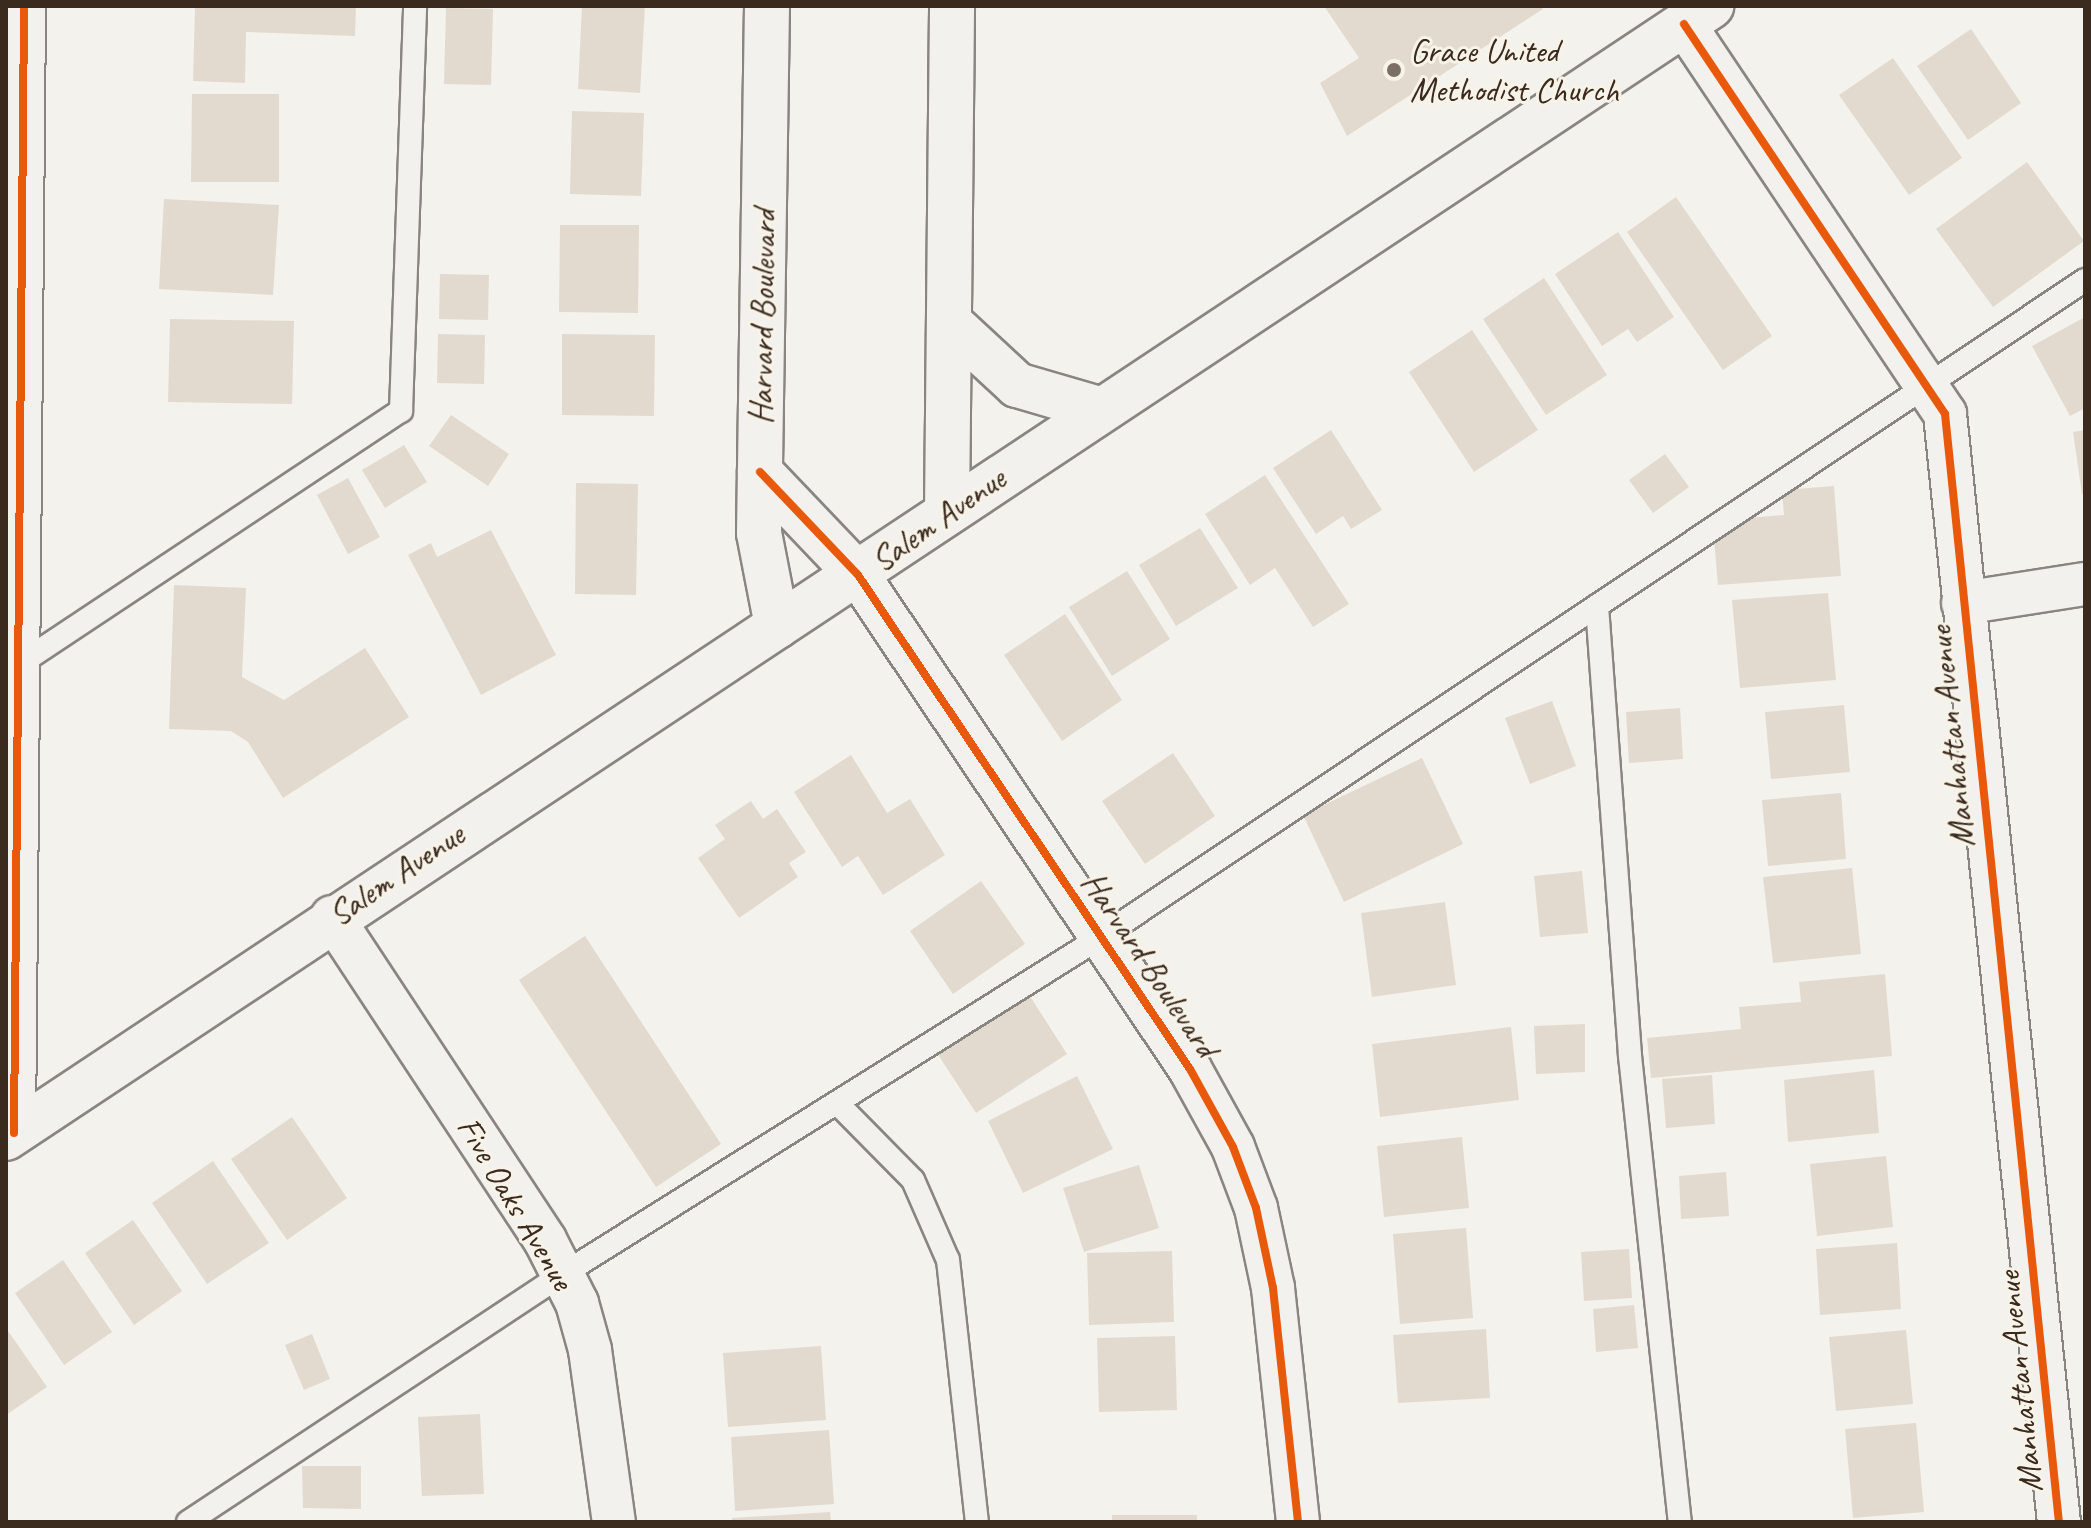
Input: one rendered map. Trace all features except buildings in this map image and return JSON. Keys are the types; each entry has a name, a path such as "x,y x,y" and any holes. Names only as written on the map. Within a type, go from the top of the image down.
{"main road":[{"name":"Harvard Boulevard","path":"767,6 759,533 777,626"},
{"path":"947,513 952,6"},
{"name":"Salem Avenue","path":"10,1136 332,917 858,575 1099,409 1697,15"},
{"path":"949,322 1017,385 1099,409"},
{"path":"760,472 858,575"}],"street":[{"path":"10,1136 24,6"},
{"name":"Manhattan Avenue","path":"1697,15 1945,414 2059,1522"},
{"name":"Harvard Boulevard","path":"858,575 1190,1069 1233,1147 1256,1208 1273,1288 1298,1522"},
{"path":"1963,603 2085,584"},
{"name":"Five Oaks Avenue","path":"332,917 563,1274 590,1350 614,1522"}],"lane":[{"path":"18,665 401,411 415,6"},
{"path":"201,1518 563,1274 1101,937 2085,280"},
{"path":"1597,606 1630,1056 1680,1522"},
{"path":"837,1103 913,1180 948,1260 977,1522"}],"cycle path":[{"path":"14,1133 24,6"},
{"path":"1684,24 1945,414 2059,1522"},
{"path":"760,472 858,575 1190,1069 1233,1147 1256,1208 1273,1288 1298,1522"}],"place":[{"name":"Grace United Methodist Church","path":"1394,70"}]}
